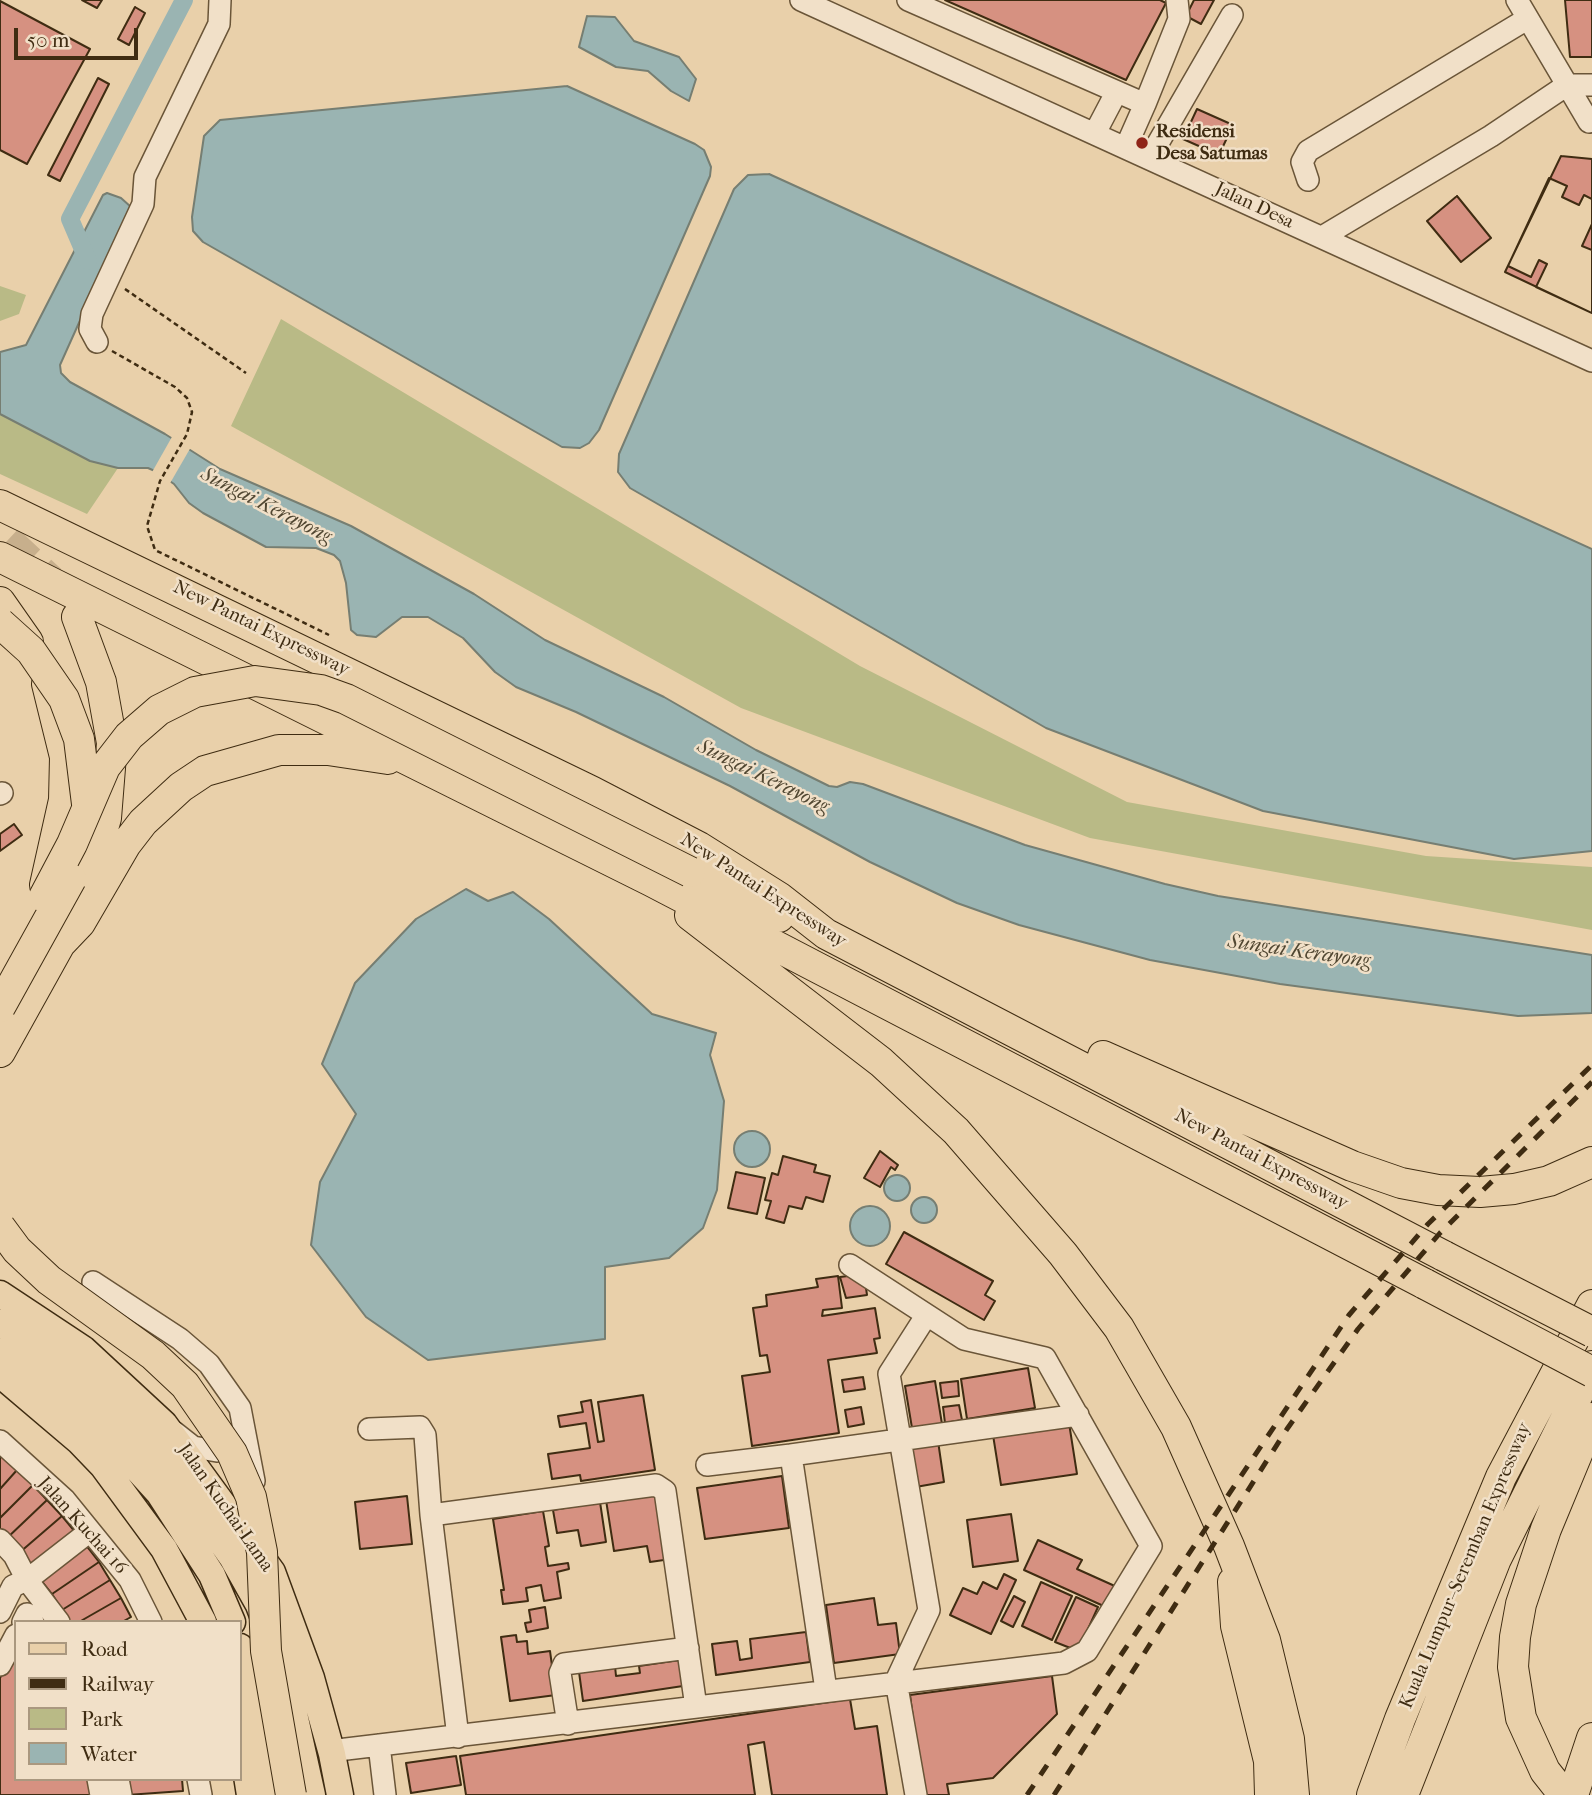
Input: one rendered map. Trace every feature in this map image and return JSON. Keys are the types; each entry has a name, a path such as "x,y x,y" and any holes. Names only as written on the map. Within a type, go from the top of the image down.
{"highway":[{"name":"New Pantai Expressway","path":"0,505 86,544 675,834 780,898 826,934 1592,1332"},
{"path":"3,544 414,764 651,881 1592,1372"},
{"path":"0,602 31,646 46,682 65,757 64,800 46,871 44,897"},
{"path":"60,944 68,913 102,836 111,780 112,743 109,718 101,682 77,617"},
{"path":"0,623 38,660 64,698 72,716 86,779 87,827 76,867 57,908 0,1007"},
{"path":"0,987 67,855 105,767 129,736 159,710 195,692 255,681 321,690 346,699 782,919 826,934"},
{"path":"0,1052 60,944 80,923 143,822 181,787 205,771 254,755 303,749 414,764"},
{"path":"651,881 704,928 881,1062 956,1131 1063,1254 1119,1328 1177,1427 1229,1546 1265,1640 1289,1739 1294,1795"},
{"path":"1026,1038 1080,1046 1306,1147 1401,1183 1438,1190 1480,1192 1514,1189 1549,1181 1592,1162"},
{"path":"0,1227 17,1250 49,1280 153,1355 185,1385 232,1453 251,1497 262,1552 267,1651 291,1795"},
{"name":"Kuala Lumpur–Seremban Expressway","path":"1372,1795 1400,1719 1501,1477 1592,1305"},
{"name":"Kuala Lumpur–Seremban Expressway","path":"1403,1795 1492,1570 1559,1428 1592,1366"},
{"path":"1559,1428 1592,1380"},
{"path":"1564,1795 1545,1771 1521,1718 1513,1667 1515,1637 1521,1604 1546,1529 1592,1418"},
{"path":"1229,1546 1236,1626 1269,1761 1270,1795"},
{"path":"1573,1795 1592,1738"}],"main road":[{"name":"Jalan Kuchai Lama","path":"2,1304 83,1349 164,1424 272,1572 296,1633 332,1754 340,1795"},
{"name":"Jalan Kuchai Lama","path":"2,1304 56,1360 119,1413 170,1469 232,1557 259,1605 281,1660 312,1795"},
{"path":"0,1352 60,1392 109,1437 151,1484 212,1575 231,1620"},
{"path":"0,1374 59,1423 103,1466 164,1549 202,1620"},
{"path":"242,1657 269,1795"},
{"path":"242,1745 250,1795"}],"street":[{"path":"97,342 90,329 92,314 143,204 145,177 219,24 220,0"},
{"name":"Jalan Desa","path":"801,0 1592,361"},
{"path":"908,0 1145,104"},
{"path":"1126,147 1179,19 1177,0"},
{"path":"1517,0 1589,122"},
{"path":"1150,158 1232,15"},
{"path":"1308,180 1302,162 1308,150 1527,19"},
{"path":"1322,237 1491,136 1567,85 1592,85"},
{"path":"1095,133 1116,93"},
{"path":"332,1754 338,1750 568,1724 896,1681 1065,1663 1087,1651 1150,1546 1045,1358 964,1339 850,1265"},
{"path":"93,1282 180,1339 209,1364 240,1408 272,1572"},
{"path":"916,1795 896,1681 929,1610 890,1374 926,1316"},
{"path":"707,1465 1078,1415"},
{"path":"164,1424 193,1447 217,1451 237,1437 243,1426"},
{"path":"369,1429 420,1426 425,1435 431,1515 458,1737"},
{"name":"Jalan Kuchai 16","path":"0,1441 65,1500 130,1580 150,1620"},
{"path":"791,1455 826,1690"},
{"path":"431,1515 656,1485 665,1491 696,1707"},
{"path":"0,1612 13,1586 27,1580 90,1531"},
{"path":"0,1540 14,1555 27,1580 58,1620"},
{"path":"0,1665 14,1639"},
{"path":"568,1724 560,1673 564,1664 688,1648"},
{"path":"379,1745 385,1795"}],"path":[{"path":"109,278 246,373"},
{"path":"97,342 176,387 187,398 192,412 187,434 160,481 147,526 155,550 329,635"}],"green space":[{"path":"0,286 26,295 19,314 0,321"},
{"path":"281,319 860,666 1127,802 1426,856 1592,867 1592,930 1090,838 741,708 231,426"},
{"path":"0,414 90,461 118,468 87,514 0,474"}],"water":[{"path":"587,16 615,17 634,41 679,57 696,79 689,101 671,91 648,71 616,67 579,47"},
{"path":"567,86 695,144 704,150 711,167 710,176 599,430 589,443 580,448 562,447 203,242 193,231 192,217 204,136 220,120"},
{"path":"769,174 1592,549 1592,851 1514,859 1263,811 1046,728 630,488 618,472 619,454 734,189 748,175"},
{"name":"Sungai Kerayong","path":"107,193 121,198 131,207 60,365 61,373 70,382 165,434 220,469 351,526 474,594 545,640 664,697 756,750 829,786 837,787 850,782 863,784 1025,845 1218,896 1592,955 1592,1013 1518,1016 1280,984 1150,960 1019,925 957,903 870,862 730,786 576,712 516,687 495,672 463,638 428,617 402,617 376,637 357,635 351,630 346,583 340,561 334,555 316,548 266,547 203,513 189,503 174,484 157,472 148,468 118,468 90,461 0,414 0,352 26,345 103,195"},
{"path":"466,889 488,901 513,892 549,919 652,1014 716,1033 710,1055 724,1101 717,1190 703,1228 669,1258 605,1267 605,1339 428,1360 366,1317 311,1245 320,1182 356,1114 322,1064 355,983 416,919"},
{"path":"752,1131 765,1136 770,1149 765,1162 752,1167 739,1162 734,1149 739,1136"},
{"path":"897,1175 906,1179 910,1188 906,1197 897,1201 888,1197 884,1188 888,1179"},
{"path":"924,1197 933,1201 937,1210 933,1219 924,1223 915,1219 911,1210 915,1201"},
{"path":"870,1206 884,1212 890,1226 884,1240 870,1246 856,1240 850,1226 856,1212"}],"pier":[{"path":"173,435 191,447 169,485 151,474"}],"building":[{"path":"82,0 102,0 97,8"},
{"path":"945,0 1160,0 1166,3 1126,80"},
{"path":"1194,0 1214,0 1201,24 1186,16"},
{"path":"1565,0 1592,0 1592,57 1570,57"},
{"path":"0,1 90,49 27,164 0,150"},
{"path":"135,7 145,13 129,45 118,39"},
{"path":"98,78 109,84 60,181 48,175"},
{"path":"1197,109 1233,125 1219,155 1183,139"},
{"path":"1561,156 1592,159 1592,313 1505,272"},
{"path":"1549,178 1567,186 1562,197 1579,205 1584,195 1592,199 1592,224 1582,246 1592,250 1592,313 1536,287 1547,264 1539,260 1531,277 1508,266"},
{"path":"1457,196 1491,238 1461,262 1427,221"},
{"path":"14,824 22,835 0,851 0,834"},
{"path":"880,1151 898,1165 895,1170 891,1167 880,1187 864,1178"},
{"path":"783,1156 816,1165 814,1172 830,1176 823,1202 806,1197 802,1209 789,1206 784,1223 766,1218 771,1201 765,1200 772,1173 778,1175"},
{"path":"736,1172 765,1178 757,1214 728,1208"},
{"path":"904,1232 993,1281 985,1295 995,1301 984,1320 886,1264"},
{"path":"864,1274 867,1295 846,1298 840,1277"},
{"path":"838,1276 842,1308 823,1310 822,1316 875,1308 880,1338 874,1339 877,1353 828,1360 839,1433 752,1446 742,1376 770,1372 767,1355 760,1356 753,1308 767,1306 766,1295 818,1287 816,1279"},
{"path":"1028,1368 1035,1408 967,1419 961,1379"},
{"path":"863,1377 865,1389 844,1392 842,1380"},
{"path":"935,1381 942,1424 912,1428 905,1386"},
{"path":"958,1381 959,1396 942,1398 940,1383"},
{"path":"643,1395 655,1470 581,1481 580,1475 552,1479 548,1454 590,1448 586,1423 560,1427 558,1416 583,1412 581,1402 591,1400 598,1442 604,1441 598,1402"},
{"path":"959,1405 962,1420 945,1423 943,1407"},
{"path":"861,1407 864,1424 848,1427 845,1410"},
{"path":"1069,1423 1077,1474 1001,1485 993,1435"},
{"path":"938,1441 944,1482 910,1488 904,1446"},
{"path":"1,1456 17,1470 0,1489 0,1458"},
{"path":"17,1470 33,1485 0,1518 0,1489"},
{"path":"782,1476 789,1528 705,1539 697,1488"},
{"path":"33,1485 47,1500 6,1539 0,1532 0,1518"},
{"path":"661,1492 671,1559 650,1562 647,1546 614,1551 606,1500"},
{"path":"407,1496 412,1544 360,1549 355,1502"},
{"path":"47,1500 62,1516 19,1553 6,1539"},
{"path":"600,1502 606,1542 581,1546 578,1530 557,1533 553,1510"},
{"path":"543,1511 549,1546 545,1547 548,1566 568,1563 569,1569 557,1572 561,1598 544,1601 541,1585 526,1588 528,1601 503,1604 501,1590 504,1590 493,1519"},
{"path":"1011,1514 1018,1561 973,1567 967,1520"},
{"path":"62,1516 76,1533 31,1567 19,1553"},
{"path":"1038,1540 1082,1560 1077,1569 1117,1587 1108,1608 1024,1570"},
{"path":"85,1544 99,1562 52,1594 40,1579"},
{"path":"99,1562 110,1580 62,1610 52,1594"},
{"path":"1004,1574 1016,1580 991,1634 950,1615 963,1588 977,1594 983,1582 997,1589"},
{"path":"110,1580 121,1598 82,1620 68,1620 62,1610"},
{"path":"1041,1582 1072,1596 1052,1640 1022,1626"},
{"path":"1014,1596 1025,1602 1013,1627 1001,1621"},
{"path":"1076,1597 1098,1607 1078,1651 1055,1642"},
{"path":"121,1598 131,1617 126,1620 82,1620"},
{"path":"874,1598 878,1625 896,1623 900,1654 834,1663 826,1605"},
{"path":"545,1607 548,1628 527,1632 525,1623 531,1622 529,1610"},
{"path":"806,1632 810,1662 716,1675 712,1644 737,1641 740,1660 752,1658 750,1639"},
{"path":"516,1635 517,1642 527,1641 528,1654 550,1651 556,1695 510,1701 501,1637"},
{"path":"14,1651 14,1781 89,1781 91,1795 0,1795 0,1678"},
{"path":"679,1660 683,1686 583,1701 579,1672 615,1666 616,1676 640,1673 639,1666"},
{"path":"1052,1676 1057,1714 993,1778 947,1784 949,1795 923,1795 910,1695"},
{"path":"850,1699 855,1729 877,1726 887,1795 772,1795 764,1742 748,1745 755,1795 466,1795 460,1756"},
{"path":"456,1756 461,1785 411,1793 406,1763"},
{"path":"128,1781 182,1781 183,1791 127,1795"}],"waterway":[{"path":"88,261 70,219 184,0"}],"tunnel":[{"path":"8,540 51,580"}],"railway":[{"path":"1027,1795 1349,1315 1428,1224 1592,1065"},
{"path":"1054,1795 1287,1429 1358,1329 1440,1233 1592,1082"}],"place":[{"name":"Residensi Desa Satumas","path":"1142,143"}]}
